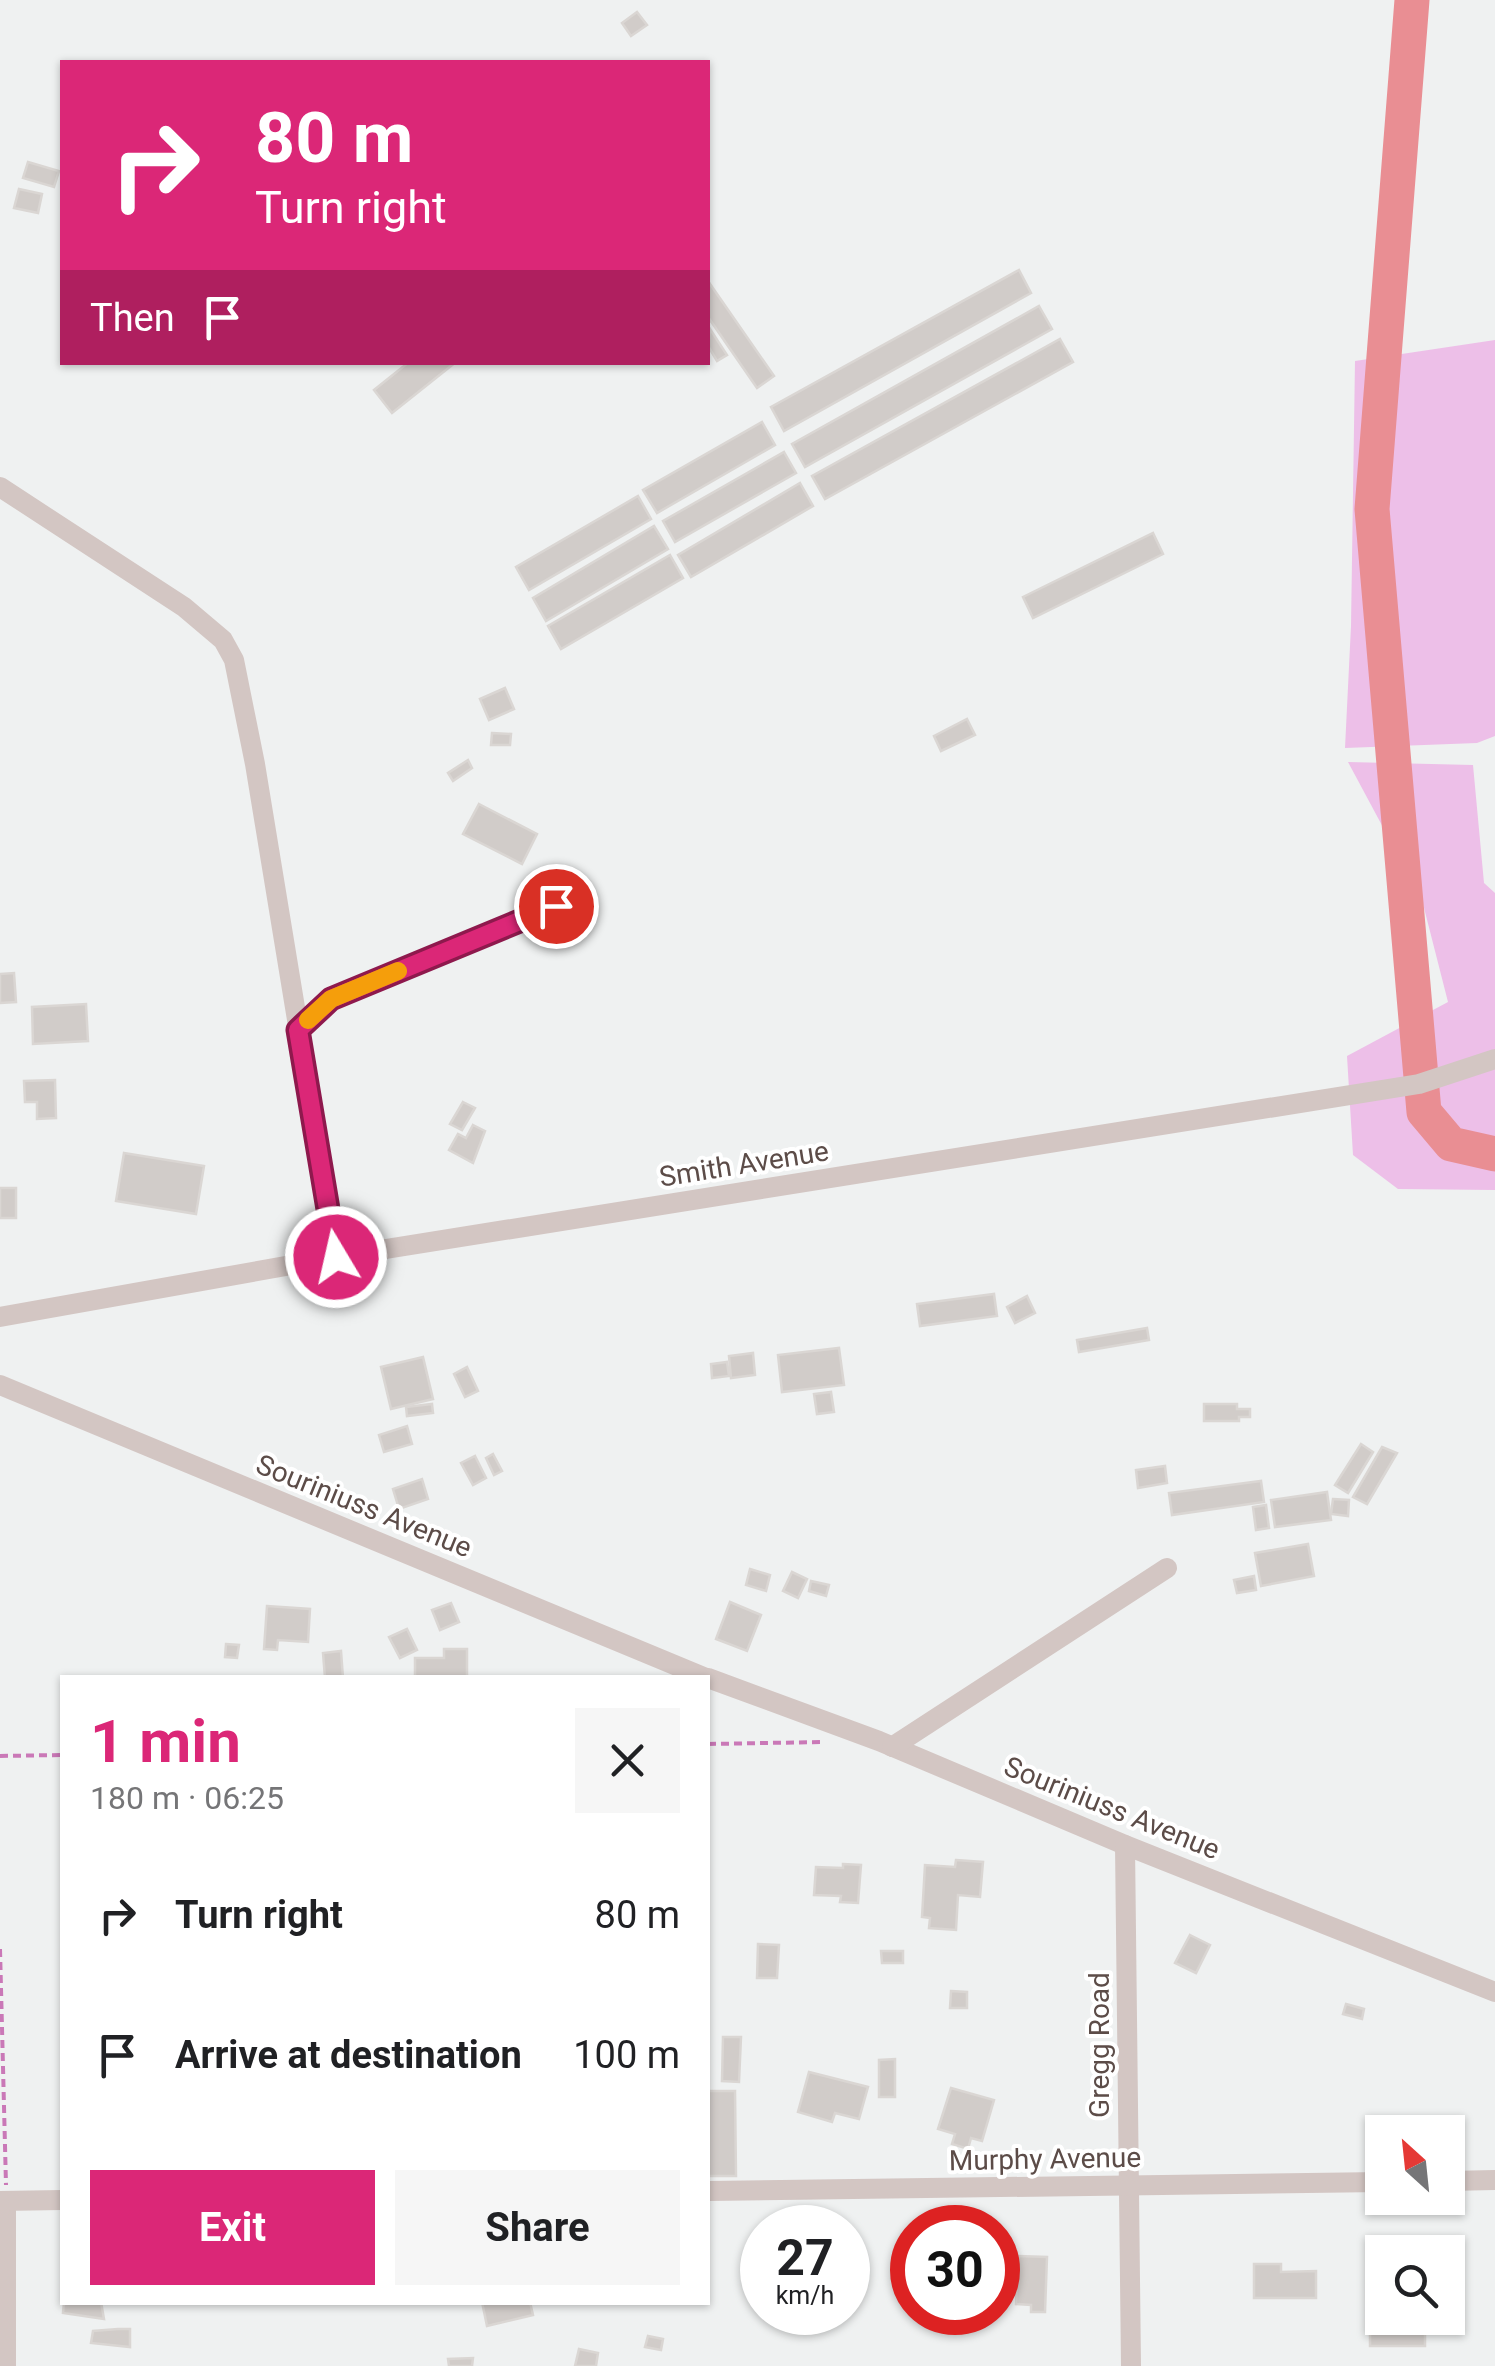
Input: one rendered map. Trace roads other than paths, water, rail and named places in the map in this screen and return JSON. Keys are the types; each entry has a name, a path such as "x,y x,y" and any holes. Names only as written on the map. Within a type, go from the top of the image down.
{"street":[{"path":"0,487 184,608 223,640 241,683 336,1257"},
{"path":"298,1030 331,999 556,906"},
{"name":"Smith Avenue","path":"0,1317 336,1257 1420,1084 1495,1059"},
{"name":"Souriniuss Avenue","path":"0,1386 700,1675"},
{"path":"892,1747 1167,1568"},
{"name":"Souriniuss Avenue","path":"710,1679 892,1747 1495,1992"},
{"name":"Gregg Road","path":"1125,1844 1131,2366"},
{"path":"1465,2181 1495,2180"},
{"name":"Murphy Avenue","path":"710,2191 1365,2182"},
{"path":"6,2366 3,2201 60,2200"}],"waterway":[{"path":"1412,0 1372,509 1424,1112 1451,1144 1495,1154"}]}
